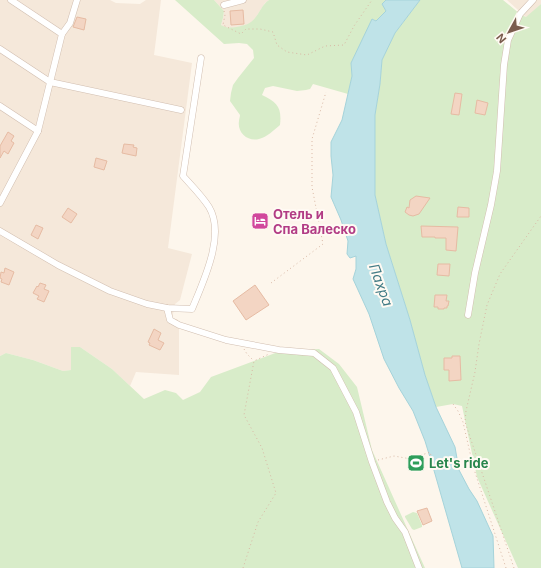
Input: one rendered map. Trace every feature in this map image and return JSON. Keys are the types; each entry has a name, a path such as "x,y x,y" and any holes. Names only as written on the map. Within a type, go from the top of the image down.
{"street":[{"path":"11,0 62,34"},
{"path":"0,203 38,131 62,34 70,23 76,0"},
{"path":"224,5 243,0"},
{"path":"468,315 475,274 491,205 497,171 504,65 508,40 520,14 533,0"},
{"path":"0,49 50,82 181,110"},
{"path":"0,231 58,265 110,291 147,304 167,308 192,309 208,270 216,234 209,207 183,176 201,58"},
{"path":"0,106 38,131"},
{"path":"167,308 170,320 179,325 226,340 279,350 314,353 333,368 356,412 387,502 395,518 405,532 419,568"}],"path":[{"path":"224,5 225,15 223,25 241,34 246,29 260,28 273,32 278,45 287,52 307,55 325,46 344,45 354,26 372,0"},
{"path":"271,284 323,244 312,188 312,139 326,92"},
{"path":"514,568 465,422 475,372 478,344 487,305 500,274 541,216"},
{"path":"241,343 247,354 254,361"},
{"path":"254,361 279,350"},
{"path":"243,568 258,522 276,493 262,448 244,415 254,361"},
{"path":"453,404 463,422 473,466 506,568"},
{"path":"376,460 394,456 411,459 430,452 432,459"}],"shaded area":[{"path":"0,0 110,0 116,3 140,4 146,0 161,0 154,55 192,63 168,248 192,254 180,300 175,304 172,319 177,319 179,322 179,375 136,372 130,386 112,369 80,347 72,347 71,370 63,371 33,360 6,353 0,356"},
{"path":"214,0 269,0 265,3 251,23 227,29 221,25 224,11"},
{"path":"507,0 541,0 541,4 527,18"}],"green space":[{"path":"175,0 214,0 224,11 221,25 230,28 251,22 269,0 386,0 382,4 386,11 376,21 373,19 351,63 352,76 348,94 313,84 310,89 297,91 273,86 265,88 262,95 275,103 279,109 280,125 265,137 255,140 247,138 242,133 239,125 240,115 230,101 233,85 254,58 253,50 247,44 224,44"},
{"path":"420,0 503,0 526,17 541,4 541,568 518,568 477,477 462,406 453,404 436,407 386,244 375,195 375,115 382,60 395,33"},
{"path":"71,347 80,347 112,369 144,399 165,390 176,393 183,400 200,392 211,377 278,352 319,349 339,364 357,387 372,450 425,568 0,568 0,356 6,353 33,360 63,371 71,370"},
{"path":"413,512 417,513 422,525 422,527 414,530 405,517"}],"water":[{"name":"Пахра","path":"386,0 420,0 395,33 382,60 375,115 375,195 386,244 436,407 455,447 459,470 477,501 493,536 494,568 462,568 425,441 413,411 384,359 369,314 353,279 356,269 356,256 350,258 347,254 348,241 331,197 333,175 331,142 342,120 352,76 351,63 372,19 376,21 386,11 382,4"}],"building":[{"path":"243,10 244,24 231,25 230,11"},
{"path":"77,17 86,19 84,30 73,27"},
{"path":"455,93 462,94 459,115 451,114"},
{"path":"477,100 488,103 485,115 475,113"},
{"path":"8,132 14,136 11,141 14,143 8,154 4,151 0,158 0,146"},
{"path":"124,144 134,145 133,147 137,148 136,156 122,153"},
{"path":"96,158 107,161 104,170 94,167"},
{"path":"416,196 430,198 419,214 413,216 409,215 405,212 407,207 409,208 410,200"},
{"path":"458,207 469,208 469,217 457,217"},
{"path":"68,208 77,214 71,223 62,217"},
{"path":"36,225 43,228 38,239 31,235"},
{"path":"421,226 458,227 456,251 446,250 446,238 422,237"},
{"path":"438,264 450,264 449,276 437,275"},
{"path":"5,268 14,272 9,285 1,282 2,279 0,278 1,272 4,273"},
{"path":"40,283 46,285 44,289 49,291 44,302 37,299 39,296 33,293"},
{"path":"255,285 269,305 246,320 233,301"},
{"path":"435,295 447,295 446,301 449,301 447,308 438,309 438,307 434,307"},
{"path":"154,329 161,333 158,340 164,343 160,350 149,345 150,343 148,342"},
{"path":"452,356 460,356 461,380 449,381 449,370 444,370 444,358 452,358"},
{"path":"427,508 432,521 423,525 417,511"}],"place":[{"name":"Отель и Спа Валеско","path":"260,221"},
{"name":"Let's ride","path":"416,463"}]}
